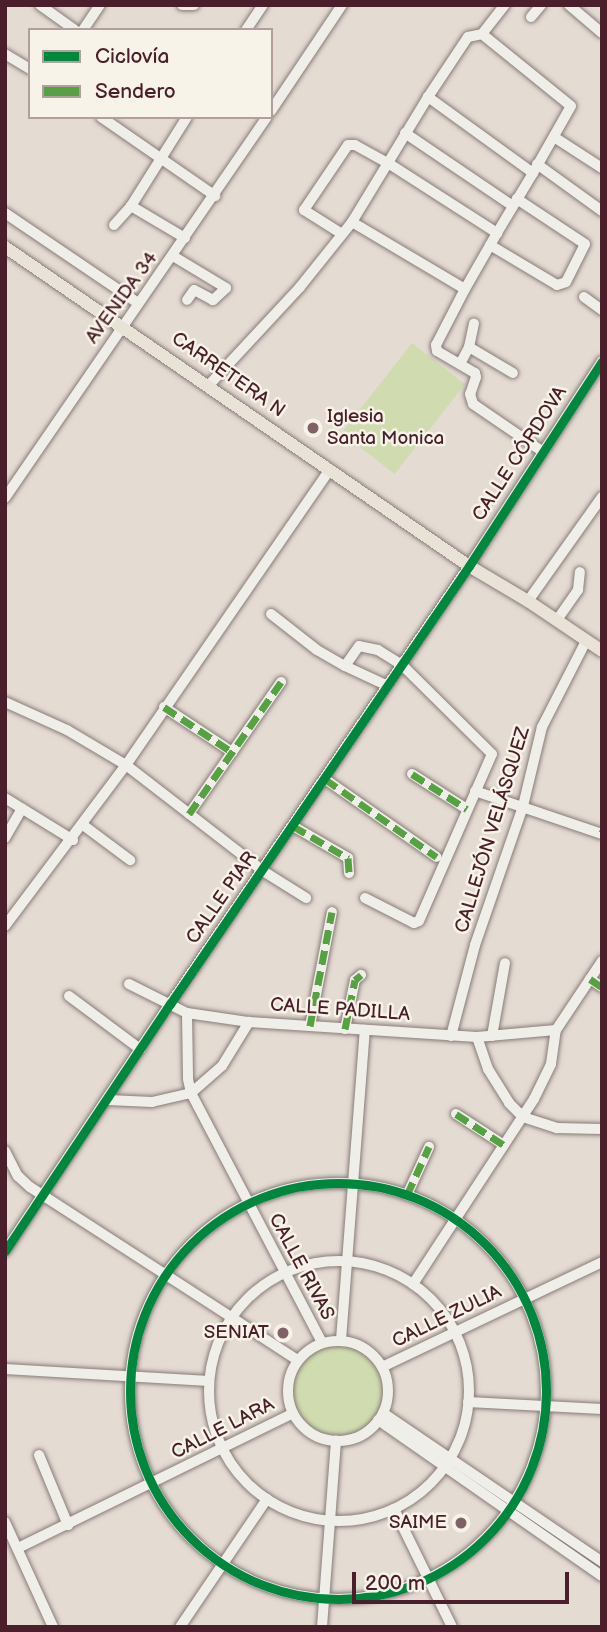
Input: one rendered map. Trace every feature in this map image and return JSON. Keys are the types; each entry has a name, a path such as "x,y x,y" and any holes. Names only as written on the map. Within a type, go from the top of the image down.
{"main road":[{"name":"CARRETERA N","path":"5,247 469,566 528,601 602,651"}],"street":[{"path":"40,5 72,28"},
{"path":"84,28 100,5"},
{"path":"181,5 194,5"},
{"path":"247,28 263,5"},
{"path":"273,108 342,5"},
{"path":"209,385 300,287 352,222 405,133 468,37 482,34 505,5"},
{"path":"531,17 541,5"},
{"path":"569,5 602,33"},
{"path":"482,34 569,102 571,108 490,245 436,345 441,354 474,373 476,377 470,394 473,404 542,451"},
{"path":"5,54 28,68"},
{"path":"428,97 602,211"},
{"path":"104,119 215,196"},
{"path":"114,225 131,206 186,119"},
{"name":"AVENIDA 34","path":"5,498 266,119"},
{"path":"405,133 585,244 566,282 557,285 490,245"},
{"path":"554,137 602,168"},
{"path":"342,233 304,210 348,145 355,145 497,233"},
{"path":"131,206 185,238"},
{"path":"5,213 138,303"},
{"path":"352,222 465,289"},
{"path":"173,256 225,286 225,290 213,300 194,290"},
{"path":"187,300 204,274"},
{"path":"584,297 602,310"},
{"path":"460,364 469,347 474,324"},
{"path":"469,347 513,373"},
{"name":"CALLE CÓRDOVA","path":"469,566 602,361"},
{"path":"5,926 73,840 330,469"},
{"path":"528,601 602,497"},
{"name":"CALLE PIAR","path":"5,1251 469,566"},
{"path":"556,620 578,590 580,572"},
{"path":"271,614 317,650 386,685"},
{"name":"CALLEJÓN VELÁSQUEZ","path":"451,1036 475,945 523,806 542,727 586,641"},
{"path":"345,666 361,645 378,650 402,665 489,748 492,754 419,921 414,923 365,898"},
{"path":"189,814 281,682"},
{"path":"5,702 67,730 126,765 263,871 306,898"},
{"path":"164,707 232,752"},
{"path":"412,774 467,809"},
{"path":"325,779 437,857"},
{"path":"475,792 602,833"},
{"path":"5,798 73,840"},
{"path":"5,838 22,809"},
{"path":"83,825 130,860"},
{"path":"293,826 348,858 349,873"},
{"path":"310,1026 332,912"},
{"path":"413,1284 453,1219 523,1116 551,1064 556,1030 602,961"},
{"path":"492,1036 505,963"},
{"path":"345,1029 355,980 361,975"},
{"path":"590,979 602,987"},
{"name":"CALLE PADILLA","path":"129,984 187,1013 249,1022 477,1037 556,1030"},
{"path":"69,996 140,1049"},
{"name":"CALLE RIVAS","path":"187,1013 188,1079 191,1093 247,1204 322,1342"},
{"path":"107,1100 152,1102 191,1093 227,1060 249,1022"},
{"path":"341,1340 365,1030"},
{"path":"477,1037 488,1069 509,1103 523,1116 557,1128 602,1129"},
{"path":"456,1114 504,1145"},
{"path":"407,1195 429,1147"},
{"path":"5,1151 24,1183 297,1360"},
{"path":"353,1184 407,1195 453,1219 494,1254 524,1299 542,1352 545,1406 535,1457 511,1507 469,1554 429,1579 370,1597 324,1599 272,1588 223,1563 187,1533 152,1484 135,1430 132,1376 142,1323 166,1275 202,1234 247,1204 291,1188 353,1184"},
{"path":"347,1261 382,1268 413,1284 437,1306 455,1333 466,1366 468,1402 463,1431 447,1462 419,1494 394,1509 362,1519 328,1521 296,1513 267,1499 242,1477 223,1449 212,1417 209,1381 214,1354 231,1318 250,1296 284,1272 315,1262 347,1261"},
{"name":"CALLE ZULIA","path":"382,1367 602,1262"},
{"path":"341,1340 365,1348 382,1367 388,1385 381,1417 360,1436 336,1441 310,1433 293,1413 288,1381 297,1360 308,1349 322,1342 341,1340"},
{"path":"5,1369 209,1381"},
{"path":"468,1402 602,1409"},
{"name":"CALLE LARA","path":"18,1548 293,1413"},
{"path":"381,1417 511,1507 602,1576"},
{"path":"322,1627 336,1441"},
{"path":"39,1455 68,1525"},
{"path":"180,1627 267,1499"},
{"path":"511,1507 602,1562"},
{"path":"394,1509 452,1627"},
{"path":"5,1522 9,1536 18,1548 54,1627"}],"green space":[{"path":"412,343 465,384 395,474 342,433"},
{"path":"338,1341 357,1345 374,1355 384,1372 388,1391 384,1410 374,1427 357,1437 338,1441 319,1437 302,1427 292,1410 288,1391 292,1372 302,1355 319,1345"}],"marked path":[{"path":"189,814 281,682"},
{"path":"164,707 232,752"},
{"path":"412,774 467,809"},
{"path":"325,779 437,857"},
{"path":"293,826 348,858 349,873"},
{"path":"310,1026 332,912"},
{"path":"345,1029 355,980 361,975"},
{"path":"590,979 602,987"},
{"path":"456,1114 504,1145"},
{"path":"407,1195 429,1147"}],"cycle path":[{"path":"5,1251 469,566 602,361"},
{"path":"338,1183 379,1187 417,1199 453,1218 485,1244 511,1276 530,1312 542,1350 546,1391 542,1432 530,1470 511,1506 485,1538 453,1564 417,1583 379,1595 338,1599 297,1595 259,1583 223,1564 191,1538 165,1506 146,1470 134,1432 130,1391 134,1350 146,1312 165,1276 191,1244 223,1218 259,1199 297,1187 338,1183"}],"place":[{"name":"Iglesia Santa Monica","path":"313,428"},
{"name":"SENIAT","path":"283,1333"},
{"name":"SAIME","path":"461,1523"}]}
